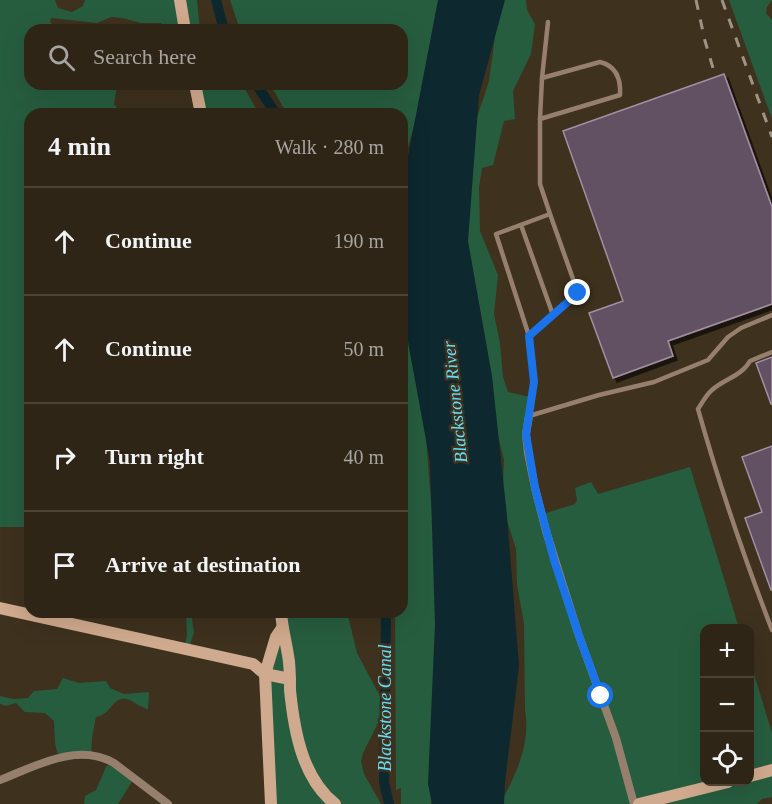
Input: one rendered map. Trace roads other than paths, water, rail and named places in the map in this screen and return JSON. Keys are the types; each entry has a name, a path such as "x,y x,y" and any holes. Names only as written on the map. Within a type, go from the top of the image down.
{"street":[{"path":"180,0 184,24"},
{"path":"196,90 200,108"},
{"path":"529,417 526,434 528,453 546,531 578,633 616,738 634,804"},
{"path":"0,608 24,613"},
{"path":"45,618 253,664 265,674 290,679"},
{"path":"281,618 300,747 308,768 322,792 335,804"},
{"path":"271,804 265,674 276,637 282,628"},
{"path":"0,780 64,756 94,755 114,763 168,804"},
{"path":"754,775 772,770"},
{"path":"639,804 712,786"}],"lane":[{"path":"529,336 578,293 540,184 542,78 548,22"},
{"path":"540,119 620,95 621,88 615,70 609,64 600,62 542,78"},
{"path":"550,214 496,234 529,336 534,382 529,417 599,395 654,382 708,360 728,337 741,328 772,315"},
{"path":"521,225 553,315"},
{"path":"772,352 750,361 737,374 712,390 698,409 712,462 772,630"}],"water":[{"name":"Blackstone River","path":"438,0 505,0 479,95 468,241 492,376 507,516 519,666 504,804 432,804 428,784 435,624 430,462 408,342 408,156"}],"waterway":[{"name":"Blackstone Canal","path":"216,0 222,24"},
{"name":"Blackstone Canal","path":"260,90 272,108"},
{"name":"Blackstone Canal","path":"386,618 384,782 389,804"}],"railway":[{"path":"696,0 713,68"},
{"path":"722,0 772,137"}]}
